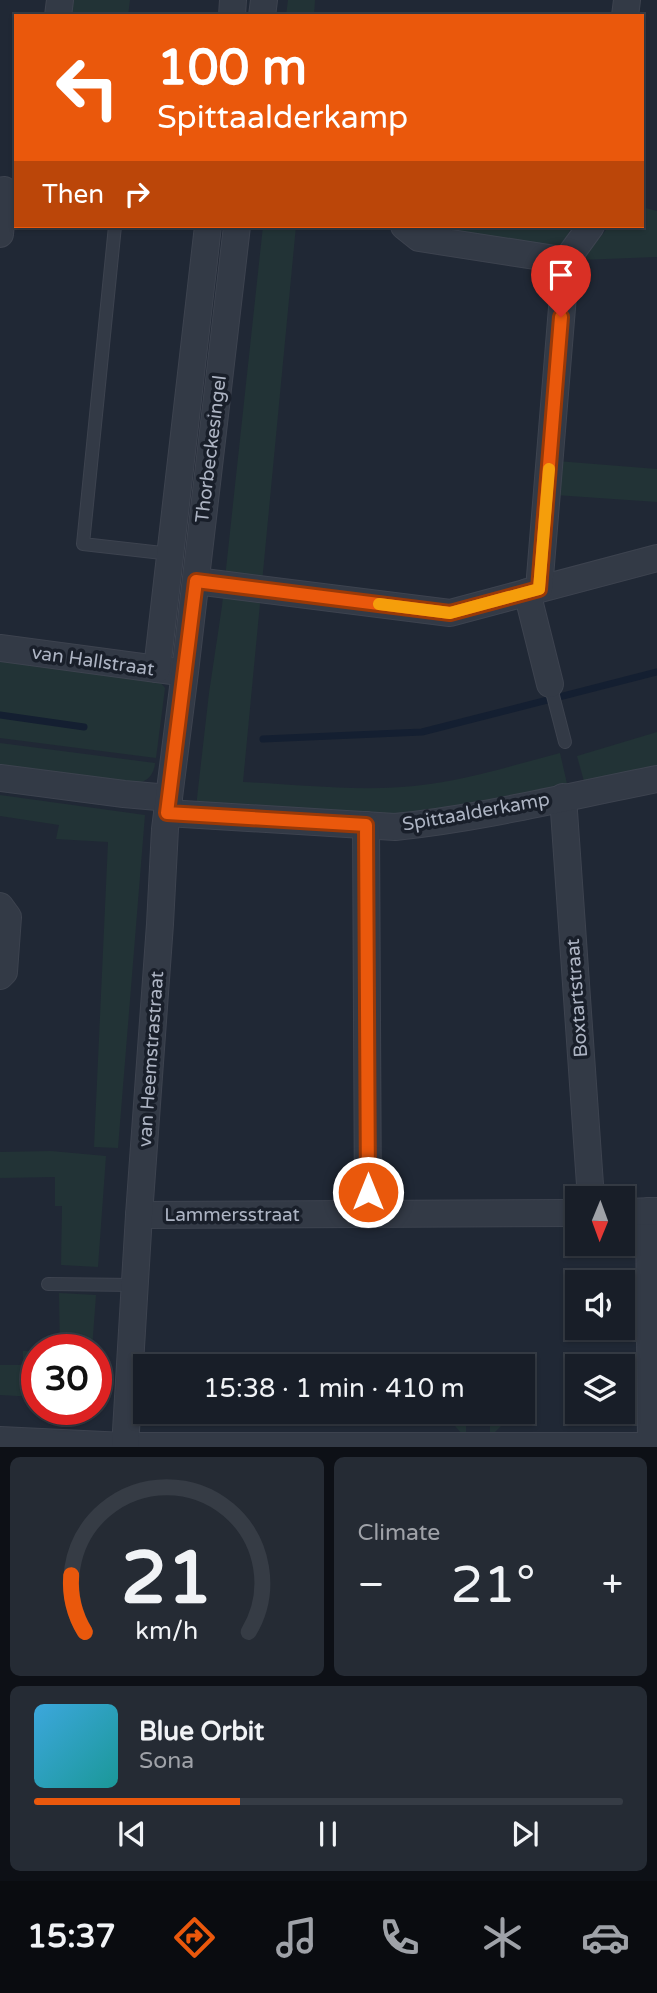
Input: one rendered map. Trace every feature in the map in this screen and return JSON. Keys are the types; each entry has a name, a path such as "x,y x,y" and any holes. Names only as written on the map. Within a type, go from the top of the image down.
{"street":[{"path":"0,234 7,191"},
{"name":"Thorbeckesingel","path":"156,669 208,228"},
{"name":"Thorbeckesingel","path":"185,672 237,228"},
{"path":"406,228 419,238 568,261"},
{"path":"550,684 533,591 550,458 565,271 568,261 590,228"},
{"path":"196,581 450,613 657,558"},
{"name":"van Hallstraat","path":"0,648 185,672"},
{"name":"van Heemstrastraat","path":"125,1447 168,806 185,672"},
{"name":"Spittaalderkamp","path":"0,778 168,806 395,827 424,824 657,779"},
{"name":"Boxtartstraat","path":"564,797 590,1186"},
{"path":"366,825 368,1214"},
{"path":"0,906 8,917 4,972 0,976"},
{"path":"643,1211 651,1446"},
{"name":"Lammersstraat","path":"139,1215 565,1213"},
{"path":"0,1440 125,1447 657,1447"}],"lane":[{"path":"115,228 83,544 171,554"},
{"path":"550,684 565,743"},
{"path":"48,1284 134,1285"}],"shaded area":[{"path":"73,0 130,0 128,14 72,14"},
{"path":"288,0 315,0 314,14 286,14"},
{"path":"644,208 657,211 657,257 580,260 607,228 644,228"},
{"path":"263,228 296,228 243,782 337,788 407,787 463,778 560,753 568,788 429,817 196,807 222,606"},
{"path":"435,228 571,228 558,248"},
{"path":"557,461 657,469 657,502 555,495"},
{"path":"0,657 159,681 165,688 156,758 0,738"},
{"path":"657,732 657,771 585,785 577,756"},
{"path":"0,743 155,763 150,776 138,783 0,770"},
{"path":"0,795 145,815 118,1148 94,1147 108,842 56,839 59,825 0,816"},
{"path":"51,1151 106,1156 98,1267 61,1265 62,1206 55,1206 55,1177 0,1178 0,1152"},
{"path":"59,1293 96,1295 93,1334 60,1334"},
{"path":"0,1365 21,1365 21,1396 0,1395"},
{"path":"466,1424 466,1433 462,1434 455,1426 422,1426"},
{"path":"490,1424 533,1424 502,1425 494,1433 490,1433"}],"waterway":[{"path":"263,739 422,732 657,672"},
{"path":"0,715 84,727"}],"slow traffic":[{"path":"379,604 450,613 539,589 549,469"}],"route":[{"path":"368,1192 366,825 167,813 196,581 450,613 539,589 561,317"}]}
